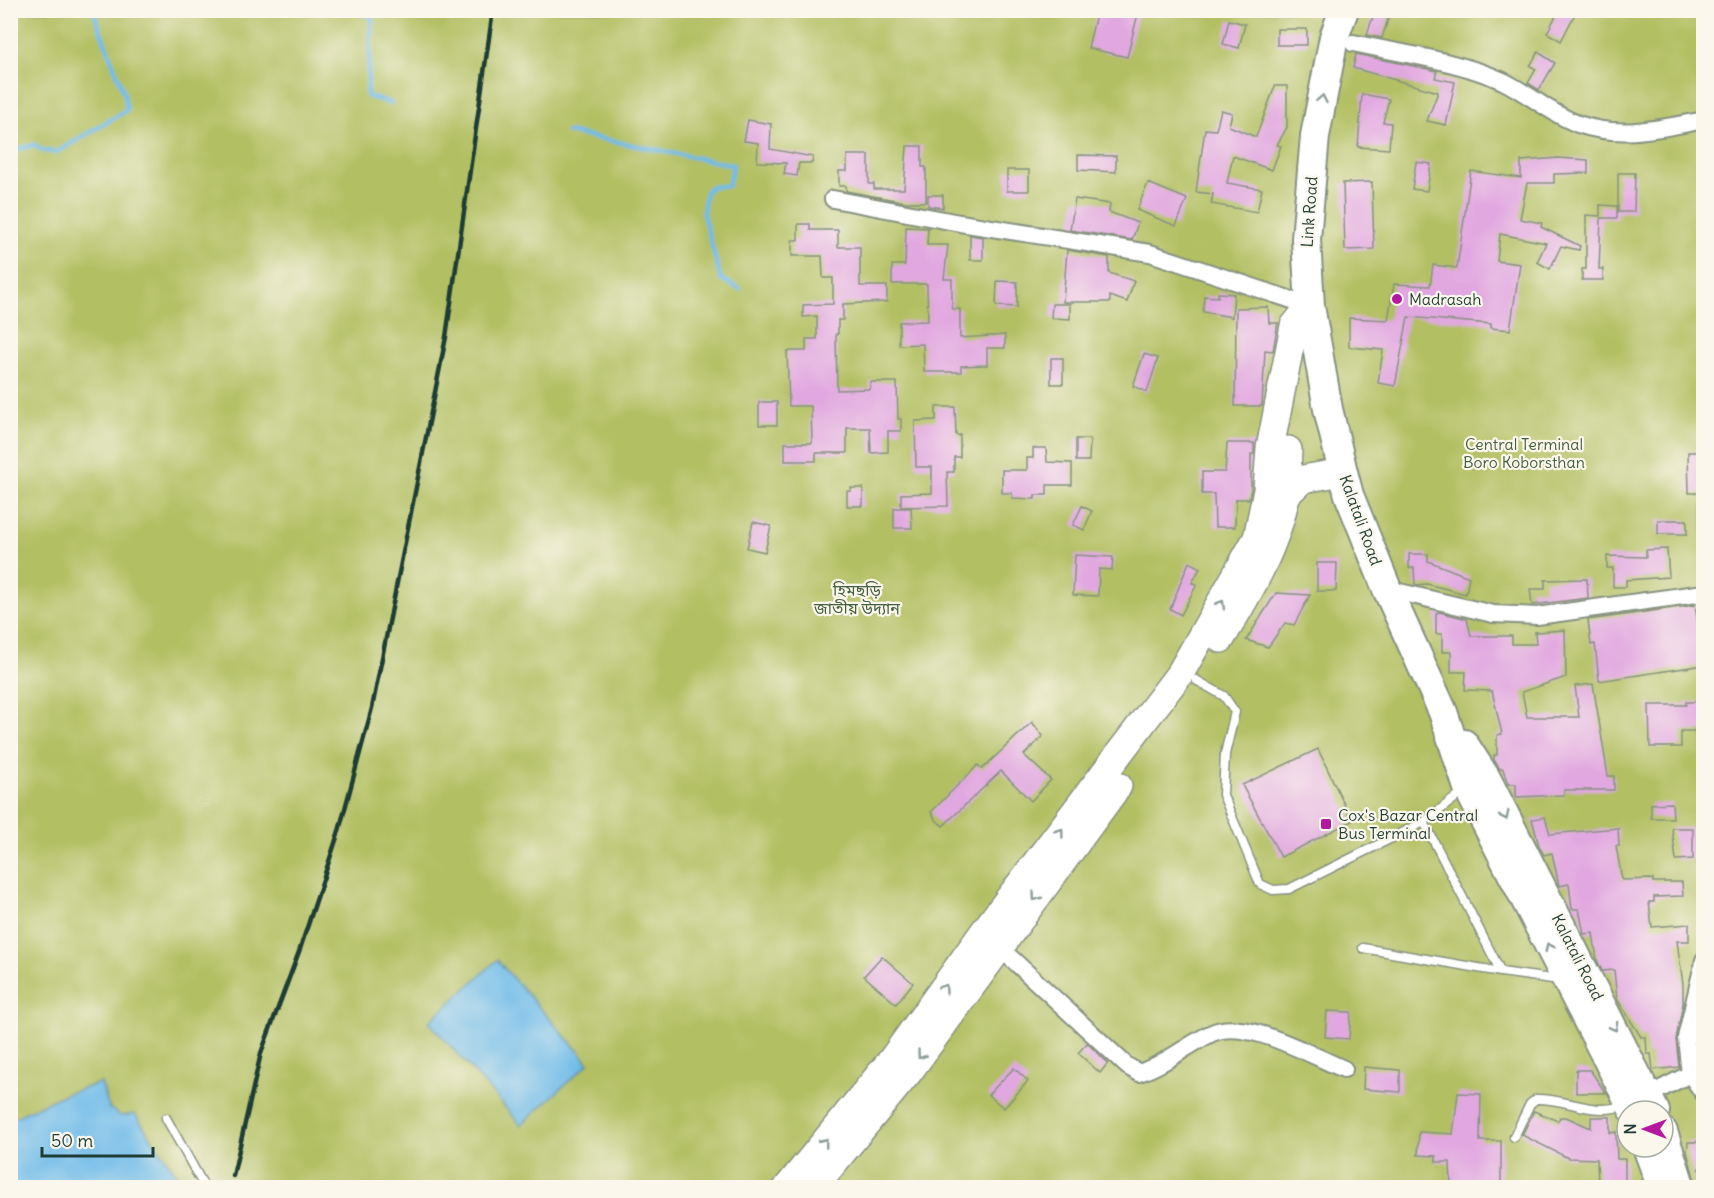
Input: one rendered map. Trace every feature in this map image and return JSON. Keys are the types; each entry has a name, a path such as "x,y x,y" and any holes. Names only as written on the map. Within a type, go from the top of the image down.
{"highway":[{"name":"Link Road","path":"1310,294 1306,239 1315,136 1334,37 1344,10"},
{"name":"Link Road","path":"1310,294 1325,237 1333,140 1353,43 1364,10"},
{"name":"Kalatali Road","path":"1310,294 1328,409 1349,495 1387,589 1477,783 1639,1099"},
{"path":"1651,1159 1662,1188"},
{"path":"1672,1159 1681,1188"}],"main road":[{"path":"813,1188 908,1073 1196,680 1246,598 1272,542 1286,495 1288,448 1310,294"},
{"path":"788,1188 893,1058 1186,662 1257,538 1267,490 1270,448 1294,326 1310,294"},
{"path":"1286,495 1303,479 1343,472"}],"street":[{"path":"1353,43 1461,66 1503,81 1577,124 1634,133 1704,120"},
{"path":"833,199 960,223 1150,253 1310,294"},
{"path":"1387,589 1493,614 1537,616 1704,593"},
{"path":"999,947 1127,1066 1139,1073 1153,1069 1216,1031 1238,1028 1267,1037 1344,1069"},
{"path":"1704,960 1686,1038 1690,1074 1704,1094"},
{"path":"1651,1099 1690,1074"}],"lane":[{"path":"1196,680 1224,696 1235,712 1225,753 1223,795 1260,884 1273,890 1289,889 1424,822 1477,783"},
{"path":"1424,822 1501,972"},
{"path":"1363,948 1580,983"},
{"path":"1514,1137 1530,1104 1536,1099 1599,1110 1615,1110"},
{"path":"166,1118 205,1188"}],"green space":[{"name":"হিমছড়ি জাতীয় উদ্যান","path":"10,11 1703,11 1703,1187 11,1187"}],"water":[{"path":"497,960 589,1063 521,1125 429,1022"},
{"path":"101,1083 109,1108 121,1116 135,1114 181,1181 178,1187 11,1187 11,1119 65,1094"}],"building":[{"path":"1097,10 1139,10 1127,57 1088,48"},
{"path":"1375,10 1391,10 1382,38 1367,35"},
{"path":"1559,10 1577,10 1561,41 1547,33"},
{"path":"1229,20 1245,24 1239,48 1223,44"},
{"path":"1277,29 1307,29 1307,45 1277,45"},
{"path":"1538,52 1555,63 1539,90 1528,83 1536,69 1530,66"},
{"path":"1356,54 1437,71 1435,78 1455,82 1446,125 1427,121 1438,92 1353,68"},
{"path":"1275,86 1287,86 1287,127 1277,145 1281,146 1272,170 1233,156 1227,183 1262,189 1257,212 1211,204 1213,194 1196,192 1205,129 1216,130 1221,110 1232,113 1229,126 1256,137"},
{"path":"1362,94 1389,99 1383,122 1391,123 1389,149 1358,147"},
{"path":"748,120 771,124 770,149 813,157 812,163 799,163 797,176 784,174 786,163 757,162 758,143 744,141"},
{"path":"907,146 922,146 922,167 926,167 926,202 906,202 846,191 846,186 839,186 839,171 847,171 847,155 869,155 869,184 874,184 874,189 904,189"},
{"path":"1078,155 1116,156 1116,172 1078,170"},
{"path":"1559,158 1588,160 1588,173 1554,174 1554,183 1527,183 1520,219 1542,223 1541,227 1580,246 1579,250 1561,246 1550,269 1537,262 1546,243 1500,234 1497,261 1520,264 1510,330 1491,328 1491,324 1408,317 1395,386 1378,383 1383,350 1349,347 1349,318 1388,320 1394,284 1430,286 1433,265 1457,268 1471,171 1521,178 1521,161"},
{"path":"1416,162 1431,164 1427,191 1412,189"},
{"path":"1007,170 1029,170 1029,191 1007,191"},
{"path":"1618,173 1635,173 1634,212 1618,212"},
{"path":"1372,182 1374,249 1345,250 1343,183"},
{"path":"1148,183 1187,199 1176,226 1137,210"},
{"path":"928,195 943,195 943,208 928,206"},
{"path":"1075,199 1110,204 1109,212 1138,223 1132,240 1070,230"},
{"path":"1600,205 1617,206 1617,218 1601,218 1599,269 1603,269 1603,280 1582,280 1582,269 1586,269 1586,215 1600,216"},
{"path":"798,224 810,224 810,230 838,230 838,247 860,247 860,286 887,286 887,302 843,304 843,320 838,320 838,334 836,334 837,390 870,389 870,382 897,382 898,419 901,419 901,431 888,431 888,452 871,453 870,428 847,428 847,453 816,453 816,461 785,461 785,443 812,443 811,406 789,406 787,351 806,351 806,339 817,339 817,316 803,317 803,305 833,304 833,278 823,278 822,256 792,256 792,240 798,240"},
{"path":"906,227 928,228 927,245 948,245 944,279 952,279 952,309 960,309 960,338 1005,335 1005,348 987,348 987,365 961,366 961,372 924,372 923,344 899,345 899,322 928,321 927,284 892,284 892,265 905,265"},
{"path":"970,235 983,237 983,260 970,260"},
{"path":"1067,250 1109,257 1109,273 1134,281 1127,302 1110,296 1110,302 1063,302"},
{"path":"997,281 1017,282 1017,307 996,306"},
{"path":"1218,293 1234,294 1232,317 1203,312 1204,296 1218,297"},
{"path":"1052,304 1070,304 1070,319 1051,318"},
{"path":"1268,307 1269,323 1278,323 1273,351 1265,350 1262,406 1235,406 1236,308"},
{"path":"1144,354 1158,358 1147,392 1133,386"},
{"path":"1051,358 1063,358 1063,384 1051,384"},
{"path":"759,402 777,402 777,425 759,425"},
{"path":"936,407 955,407 956,435 960,435 960,457 954,457 954,472 947,472 948,506 901,507 901,494 932,493 932,467 916,467 915,421 936,420"},
{"path":"1076,439 1090,439 1089,461 1076,461"},
{"path":"1227,443 1254,443 1254,454 1251,454 1251,489 1249,499 1236,499 1235,527 1215,527 1214,494 1202,494 1202,472 1225,472"},
{"path":"1033,448 1046,448 1047,462 1072,463 1072,485 1047,485 1047,495 1035,495 1035,499 1012,498 1012,493 1002,493 1002,470 1027,470 1027,458 1033,458"},
{"path":"1688,452 1701,452 1701,493 1689,493"},
{"path":"851,488 863,488 863,506 847,506 847,491 851,491"},
{"path":"1082,506 1092,511 1084,530 1073,525"},
{"path":"894,508 911,508 912,528 894,528"},
{"path":"1658,520 1687,520 1687,534 1658,534"},
{"path":"753,522 771,526 765,552 747,548"},
{"path":"1667,549 1669,577 1626,580 1626,587 1613,587 1613,568 1607,568 1607,556 1646,557 1646,550"},
{"path":"1409,554 1428,554 1428,561 1469,577 1466,594 1427,584 1415,585 1414,568 1409,568"},
{"path":"1075,555 1113,557 1112,570 1099,569 1098,596 1073,595"},
{"path":"1189,562 1200,568 1192,583 1197,584 1181,615 1170,609"},
{"path":"1317,563 1337,563 1336,591 1317,591"},
{"path":"1587,579 1588,598 1532,605 1530,589 1545,589 1545,580"},
{"path":"1276,593 1310,595 1294,625 1285,623 1268,647 1246,640"},
{"path":"1695,605 1704,665 1599,681 1595,644 1591,645 1588,620"},
{"path":"1436,613 1467,619 1471,636 1512,636 1512,644 1536,644 1535,632 1565,630 1566,677 1522,692 1527,717 1579,717 1575,686 1593,684 1608,776 1614,776 1614,790 1564,790 1564,795 1516,797 1516,784 1508,784 1503,769 1500,769 1494,760 1494,755 1497,755 1497,735 1502,734 1492,691 1465,690 1466,672 1451,672 1451,652 1442,652 1442,634 1436,634"},
{"path":"1686,702 1704,702 1704,731 1681,731 1681,747 1650,747 1649,705 1686,705"},
{"path":"1032,722 1043,736 1024,755 1051,780 1031,801 1001,771 943,826 936,820 931,812 978,765 982,769"},
{"path":"1318,749 1352,821 1281,857 1242,785"},
{"path":"1672,803 1673,818 1651,818 1651,804"},
{"path":"1545,817 1550,834 1618,828 1619,846 1616,846 1622,880 1653,879 1653,882 1682,882 1683,896 1654,897 1654,902 1649,902 1652,927 1689,924 1689,941 1677,941 1683,984 1683,1004 1676,1039 1679,1067 1653,1070 1651,1054 1647,1054 1646,1037 1641,1037 1617,999 1614,970 1602,971 1597,960 1593,933 1584,934 1579,909 1572,909 1569,884 1559,886 1552,853 1544,855 1539,846 1532,819"},
{"path":"1672,828 1693,828 1693,859 1676,860"},
{"path":"882,956 913,983 896,1004 864,976"},
{"path":"1327,1011 1351,1012 1349,1039 1325,1037"},
{"path":"1087,1043 1108,1063 1100,1073 1078,1053"},
{"path":"1364,1067 1400,1070 1400,1092 1363,1089"},
{"path":"1014,1068 1028,1081 1004,1108 988,1095"},
{"path":"1576,1070 1590,1070 1606,1093 1576,1093"},
{"path":"1458,1093 1481,1094 1480,1141 1501,1141 1501,1188 1451,1188 1450,1162 1436,1162 1436,1156 1418,1155 1419,1132 1453,1134"},
{"path":"1534,1111 1558,1121 1560,1117 1566,1117 1591,1128 1591,1117 1610,1117 1610,1133 1615,1132 1615,1159 1625,1159 1625,1186 1598,1187 1597,1159 1568,1158 1522,1135"},
{"path":"1688,1142 1704,1142 1704,1168 1699,1168 1704,1188 1697,1188 1687,1152"}],"waterway":[{"path":"10,151 35,145 43,151 57,152 127,110 124,93 93,10"},
{"path":"354,10 372,17 367,96 391,103"},
{"path":"567,132 733,165 728,186 713,186 706,191 703,214 721,279 740,289"}],"railway":[{"path":"233,1176 261,1053 300,949 339,831 372,708 446,337 493,10"}],"place":[{"name":"Madrasah","path":"1397,299"},
{"name":"Cox's Bazar Central Bus Terminal","path":"1326,824"}],"park label":[{"name":"Central Terminal Boro Koborsthan","path":"1524,453"}]}
